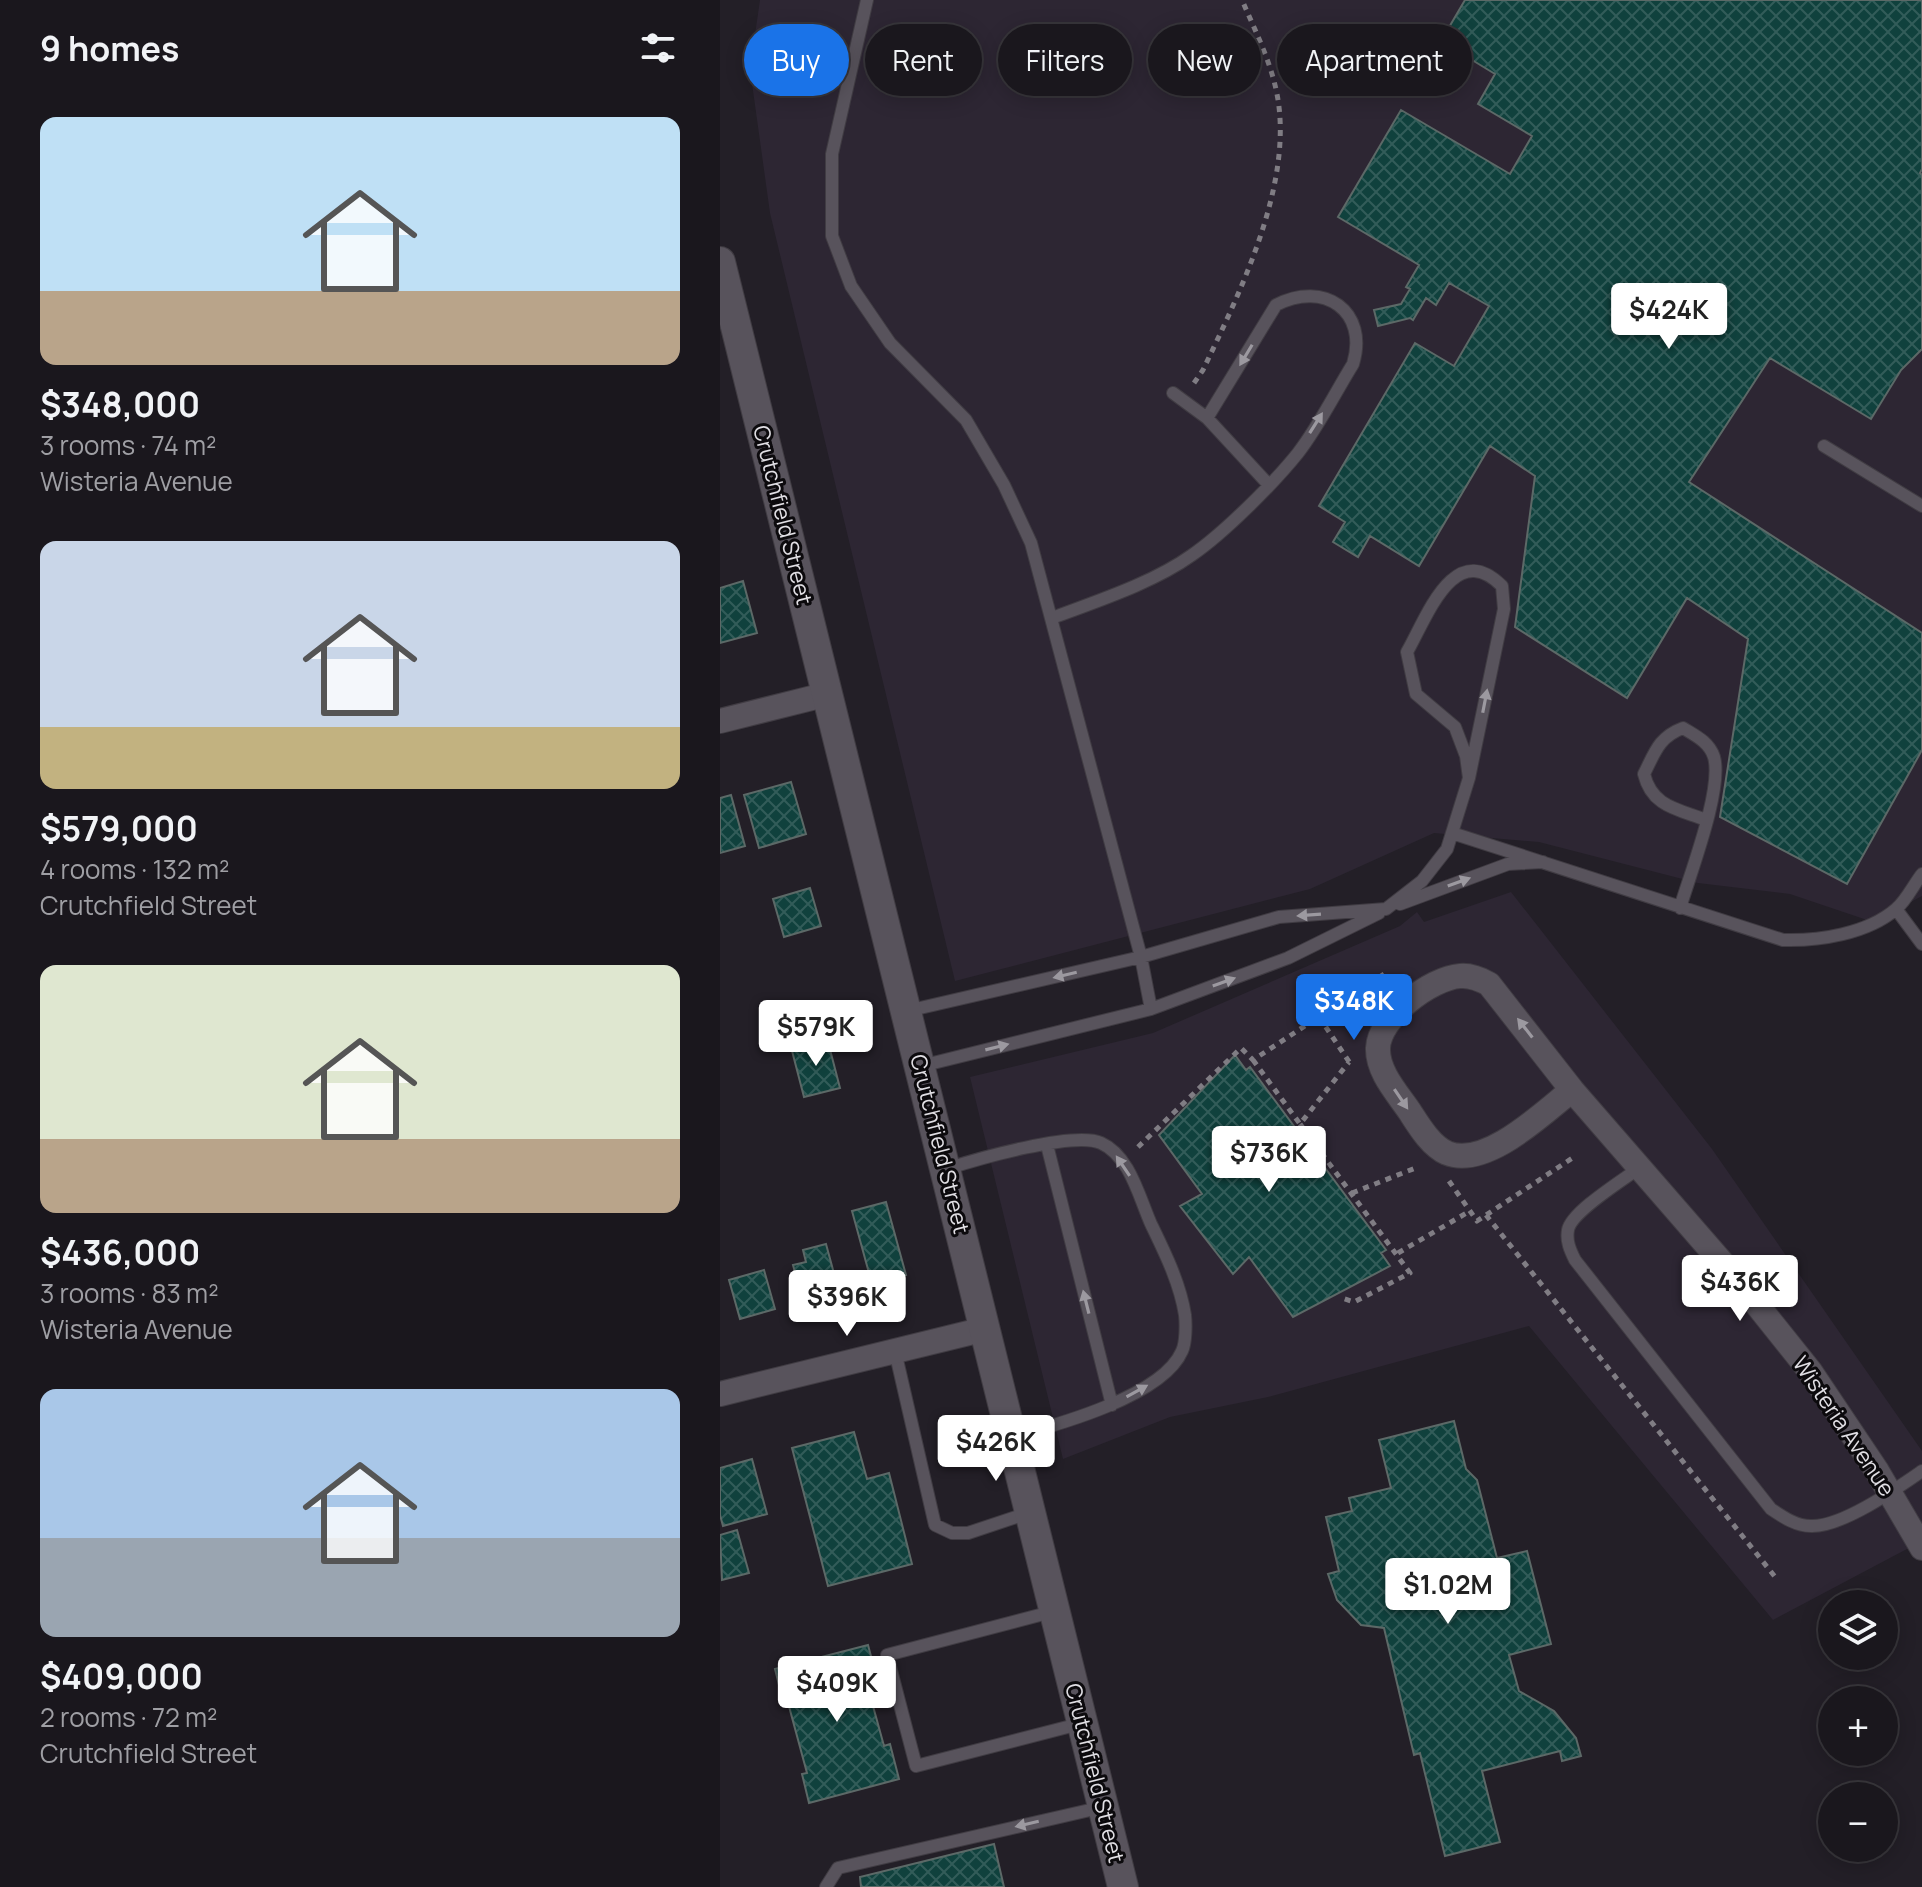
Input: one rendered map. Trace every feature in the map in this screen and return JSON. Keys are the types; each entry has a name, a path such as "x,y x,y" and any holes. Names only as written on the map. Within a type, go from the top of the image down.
{"street":[{"name":"Crutchfield Street","path":"720,262 1123,1887"},
{"path":"720,721 828,694"},
{"name":"Wisteria Avenue","path":"1572,1090 1492,1149 1462,1155 1447,1153 1422,1128 1388,1080 1379,1059 1378,1045 1385,1027 1413,998 1450,977 1471,976 1498,994 1572,1090 1738,1281 1810,1371 1922,1548"},
{"path":"720,1394 985,1329"}],"lane":[{"path":"867,0 832,154 832,236 851,286 890,343 966,420 1004,485 1031,543 1141,957 1151,1009"},
{"path":"1052,618 1127,589 1192,556 1238,516 1298,453 1353,364 1357,351 1356,336 1344,310 1335,301 1305,294 1276,305 1207,418"},
{"path":"1173,393 1207,418 1268,484"},
{"path":"1824,446 1922,506"},
{"path":"907,1011 1141,957 1279,917 1386,909 1422,881 1447,849 1469,778 1504,609 1502,586 1490,574 1465,570 1448,579 1407,652 1416,694 1455,727 1466,756 1469,778"},
{"path":"1680,908 1706,820 1715,778 1714,758 1706,743 1683,728 1667,734 1661,741 1644,774 1648,790 1659,802 1706,820"},
{"path":"1452,833 1783,940 1812,941 1857,930 1896,909 1922,874"},
{"path":"921,1066 1151,1009 1288,958 1386,909 1508,864 1543,862"},
{"path":"1896,909 1922,944"},
{"path":"946,1169 978,1159 1079,1139 1101,1143 1123,1161 1176,1279 1183,1305 1186,1318 1182,1351 1162,1377 1112,1405 1012,1437"},
{"path":"1047,1145 1112,1405"},
{"path":"1639,1168 1581,1212 1568,1227 1567,1243 1575,1260 1771,1509 1791,1521 1808,1526 1828,1525 1890,1493 1922,1471"},
{"path":"895,1351 935,1525 952,1533 968,1533 1031,1512"},
{"path":"1055,1611 887,1655 916,1766 1083,1723"},
{"path":"826,1887 838,1868 1103,1807"}],"path":[{"path":"1193,384 1203,370 1245,279 1278,170 1280,131 1276,87 1242,0"},
{"path":"1253,1060 1384,974"},
{"path":"1138,1147 1241,1048 1398,1253 1410,1273 1354,1302 1342,1298"},
{"path":"1300,1124 1349,1062"},
{"path":"1352,1193 1419,1166"},
{"path":"1398,1253 1470,1211"},
{"path":"1486,1215 1776,1578"}],"shaded area":[{"path":"760,0 1922,0 1922,896 1873,922 1790,894 1698,883 1539,842 1434,833 1310,889 955,981 770,213 754,96 849,96 849,24 757,24"},
{"path":"1511,892 1712,1149 1922,1451 1922,1541 1830,1590 1818,1590 1818,1596 1773,1620 1529,1326 1268,1397 1170,1417 1063,1459 970,1077 1153,1033 1400,926 1417,912 1424,922"}],"building":[{"path":"1465,0 1922,0 1922,349 1901,370 1871,419 1770,358 1689,482 1922,633 1922,750 1847,884 1720,817 1748,639 1687,598 1627,698 1515,627 1535,476 1490,446 1419,566 1370,536 1358,557 1333,542 1345,522 1319,506 1415,343 1454,366 1489,306 1449,283 1436,305 1426,298 1413,320 1410,318 1378,326 1374,310 1401,304 1410,289 1406,287 1419,265 1338,217 1401,110 1510,174 1532,136 1478,104 1495,74 1472,60 1472,24 1451,24"},
{"path":"743,581 757,633 720,643 720,588"},
{"path":"791,782 806,834 759,848 744,795"},
{"path":"731,795 745,846 720,853 720,798"},
{"path":"810,888 821,926 784,937 773,899"},
{"path":"827,1038 840,1088 804,1097 791,1047"},
{"path":"1235,1055 1246,1070 1250,1067 1386,1250 1381,1253 1390,1266 1293,1317 1249,1257 1233,1274 1180,1206 1202,1194 1159,1135"},
{"path":"886,1202 906,1275 872,1284 852,1211"},
{"path":"826,1244 839,1292 803,1302 793,1265 806,1262 803,1250"},
{"path":"764,1270 775,1309 740,1319 729,1280"},
{"path":"1454,1421 1466,1469 1477,1480 1497,1558 1527,1551 1551,1644 1509,1655 1519,1691 1554,1711 1576,1738 1581,1756 1562,1761 1560,1751 1482,1771 1500,1842 1445,1856 1420,1753 1414,1755 1384,1628 1361,1625 1337,1600 1328,1574 1339,1571 1326,1517 1352,1511 1349,1498 1391,1488 1379,1440"},
{"path":"854,1432 867,1479 889,1473 912,1564 828,1586 792,1448"},
{"path":"752,1459 767,1514 723,1526 720,1515 720,1468"},
{"path":"737,1530 749,1573 722,1580 720,1535"},
{"path":"868,1645 876,1675 865,1677 884,1746 890,1744 899,1779 809,1803 802,1774 807,1773 787,1699 783,1701 775,1669"},
{"path":"994,1844 1004,1887 861,1887 860,1877"}]}
